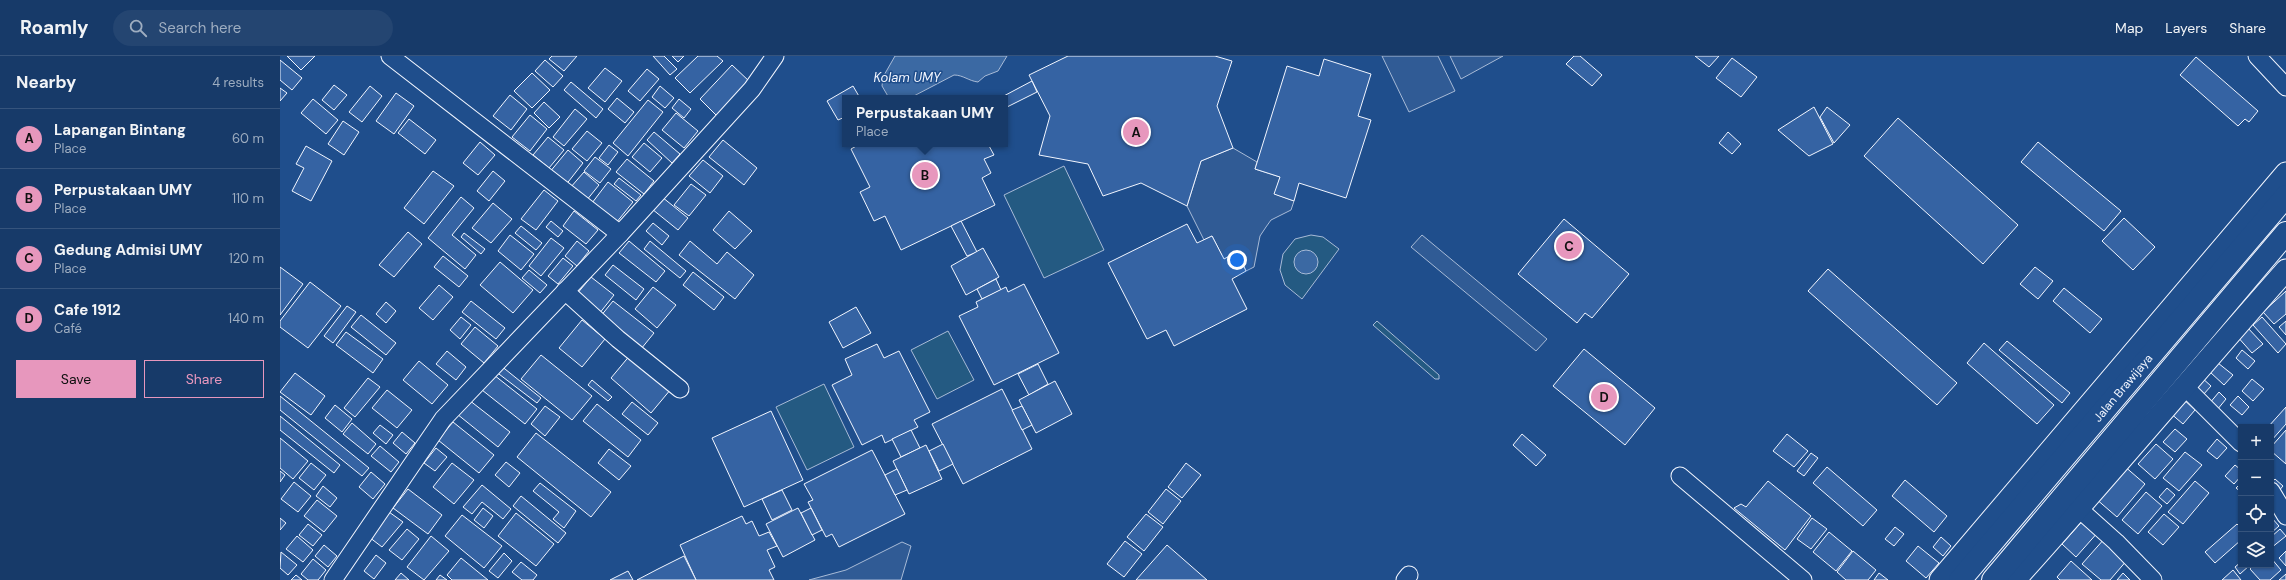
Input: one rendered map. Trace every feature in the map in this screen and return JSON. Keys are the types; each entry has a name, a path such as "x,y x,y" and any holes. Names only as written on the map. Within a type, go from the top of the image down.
{"highway":[{"name":"Jalan Brawijaya","path":"1960,580 2286,196"},
{"path":"1993,580 2286,234"}],"street":[{"path":"390,56 620,234"},
{"path":"332,580 443,418 620,234 752,89 775,56"},
{"path":"2257,56 2286,87"},
{"path":"1940,580 2286,173"},
{"path":"2015,580 2079,509 2286,270"},
{"path":"565,291 624,344 680,389"},
{"path":"2184,386 2238,440"},
{"path":"1680,476 1803,580"},
{"path":"2274,496 2286,516"},
{"path":"2079,509 2116,542 2153,580"}],"shaded area":[{"path":"1382,56 1438,56 1455,91 1409,112"},
{"path":"1450,56 1503,56 1461,79"},
{"path":"1233,148 1257,162 1255,169 1280,177 1275,194 1294,201 1291,210 1271,220 1266,227 1260,236 1254,267 1246,271 1237,253 1224,259 1212,236 1204,240 1187,206 1201,161"},
{"path":"1064,166 1104,250 1044,278 1004,195"},
{"path":"1311,235 1323,237 1339,249 1302,299 1285,285 1280,270 1283,254 1295,239"},
{"path":"1422,235 1547,339 1536,351 1411,247"},
{"path":"1377,321 1439,375 1439,379 1435,379 1373,325"},
{"path":"948,331 974,380 937,399 911,350"},
{"path":"824,384 854,447 807,470 776,407"},
{"path":"902,542 911,546 901,580 809,580 846,570"}],"water":[{"name":"Kolam UMY","path":"895,56 1007,56 998,71 985,76 978,82 954,75 916,95 887,95 882,86 883,77"},
{"path":"1306,250 1311,251 1317,257 1317,267 1311,273 1306,274 1301,273 1295,267 1294,262 1295,257 1301,251"}],"building":[{"path":"287,56 315,56 301,70"},
{"path":"552,56 577,56 564,71 549,59"},
{"path":"653,56 664,56 677,69 670,75"},
{"path":"672,56 684,56 678,62"},
{"path":"698,56 717,56 723,61 690,93 675,78"},
{"path":"1068,56 1215,56 1232,61 1217,106 1233,148 1201,161 1187,206 1141,183 1103,196 1088,164 1039,155 1050,116 1029,75"},
{"path":"1574,56 1580,56 1602,75 1592,86 1566,64"},
{"path":"1695,56 1719,56 1709,67"},
{"path":"2196,57 2258,111 2249,122 2245,119 2238,126 2180,75"},
{"path":"1732,58 1757,77 1741,97 1716,78"},
{"path":"1324,59 1371,74 1358,116 1371,120 1346,198 1299,183 1294,201 1274,194 1280,177 1255,169 1287,66 1319,76"},
{"path":"280,60 302,78 292,90 280,80"},
{"path":"545,60 563,76 553,87 535,71"},
{"path":"732,65 750,82 717,116 700,99"},
{"path":"605,68 622,81 605,102 588,88"},
{"path":"647,69 659,79 640,101 628,91"},
{"path":"532,73 550,90 532,108 514,91"},
{"path":"1032,81 1037,92 1008,106 1008,95 1006,95"},
{"path":"571,82 603,109 596,118 564,90"},
{"path":"334,85 347,95 334,110 322,100"},
{"path":"370,86 382,96 362,122 349,112"},
{"path":"660,86 674,98 665,108 652,97"},
{"path":"853,86 858,95 842,95 842,118 838,120 827,101"},
{"path":"280,88 287,93 280,101"},
{"path":"396,93 414,106 394,134 376,121"},
{"path":"510,95 527,109 511,130 493,116"},
{"path":"617,98 634,112 625,123 608,109"},
{"path":"313,99 338,120 326,134 301,113"},
{"path":"679,99 691,109 684,118 672,108"},
{"path":"648,100 663,112 628,156 613,143"},
{"path":"544,102 560,117 549,128 534,113"},
{"path":"1814,107 1833,144 1809,156 1778,130"},
{"path":"1827,107 1850,125 1834,143 1820,117"},
{"path":"575,109 587,119 564,146 553,137"},
{"path":"676,113 698,131 684,148 662,130"},
{"path":"530,115 547,129 530,151 512,137"},
{"path":"1898,118 2018,225 1983,264 1864,156"},
{"path":"409,119 436,140 425,154 398,133"},
{"path":"343,121 359,132 344,155 328,144"},
{"path":"587,131 602,143 587,161 572,149"},
{"path":"654,132 680,154 672,163 647,140"},
{"path":"1728,132 1741,144 1732,154 1719,143"},
{"path":"548,137 564,150 549,168 533,155"},
{"path":"723,140 757,168 744,185 709,157"},
{"path":"480,142 495,155 478,175 463,163"},
{"path":"2038,142 2121,211 2104,231 2021,162"},
{"path":"644,143 662,158 650,172 632,157"},
{"path":"609,145 618,152 608,165 599,158"},
{"path":"306,146 332,161 311,201 292,191 304,168 296,164"},
{"path":"855,147 990,147 994,155 984,159 991,173 982,178 995,205 901,250 885,216 874,221 860,192 870,187 851,149"},
{"path":"568,150 583,163 565,186 549,173"},
{"path":"595,157 611,169 600,183 584,171"},
{"path":"627,159 654,181 644,194 616,172"},
{"path":"703,160 723,176 710,193 689,176"},
{"path":"433,171 454,186 424,224 404,208"},
{"path":"493,171 505,181 489,201 477,191"},
{"path":"584,172 599,185 586,201 570,188"},
{"path":"619,178 641,195 636,201 614,184"},
{"path":"608,182 633,202 616,223 592,203"},
{"path":"691,184 706,195 689,216 674,205"},
{"path":"544,190 558,201 536,230 521,219"},
{"path":"461,197 474,208 452,235 476,255 465,269 428,238"},
{"path":"662,197 688,218 678,230 652,209"},
{"path":"493,203 512,219 491,243 472,228"},
{"path":"574,211 598,230 586,244 563,226"},
{"path":"729,211 752,231 735,249 713,230"},
{"path":"2124,218 2155,247 2133,270 2102,241"},
{"path":"1564,219 1629,274 1592,318 1585,313 1577,323 1518,274"},
{"path":"551,221 563,231 558,237 546,227"},
{"path":"961,221 977,252 967,256 951,226"},
{"path":"653,223 669,236 662,245 646,231"},
{"path":"1187,224 1197,243 1212,236 1224,259 1237,252 1246,271 1232,279 1247,309 1174,346 1166,330 1147,339 1108,263"},
{"path":"521,226 542,243 536,250 515,233"},
{"path":"408,232 422,244 394,277 379,265"},
{"path":"464,233 485,249 481,254 461,237"},
{"path":"510,235 534,254 521,270 498,251"},
{"path":"551,238 564,248 541,276 529,266"},
{"path":"577,241 589,251 577,266 565,256"},
{"path":"629,241 665,271 656,282 619,253"},
{"path":"650,241 686,271 680,278 644,249"},
{"path":"690,241 717,264 727,252 754,275 735,299 679,255"},
{"path":"983,248 999,277 966,295 951,266"},
{"path":"443,256 468,276 459,287 434,267"},
{"path":"563,258 573,266 558,284 548,276"},
{"path":"500,262 533,290 513,313 480,285"},
{"path":"613,265 644,289 636,300 605,275"},
{"path":"280,267 303,284 280,315"},
{"path":"2035,267 2053,281 2038,299 2020,284"},
{"path":"1828,269 1957,383 1937,405 1808,291"},
{"path":"529,270 547,285 540,293 522,278"},
{"path":"693,272 724,297 714,310 683,285"},
{"path":"591,277 614,295 599,314 576,295"},
{"path":"996,279 1001,290 982,299 977,289"},
{"path":"310,282 341,306 308,348 280,327 280,321"},
{"path":"1024,284 1059,353 994,385 959,316 978,307 976,302 1006,287 1008,292"},
{"path":"439,285 453,297 433,320 419,308"},
{"path":"653,287 676,305 657,328 635,309"},
{"path":"2064,288 2102,319 2090,333 2053,301"},
{"path":"2286,291 2286,314 2274,324 2263,312"},
{"path":"471,301 505,328 496,339 462,312"},
{"path":"613,301 654,333 641,349 600,317"},
{"path":"386,302 396,311 386,323 376,314"},
{"path":"347,306 356,312 333,343 324,336"},
{"path":"856,307 871,333 843,348 829,322"},
{"path":"361,315 396,343 386,355 351,327"},
{"path":"461,317 471,325 460,339 450,330"},
{"path":"2262,317 2286,344 2278,353 2253,325"},
{"path":"582,320 605,339 582,367 559,348"},
{"path":"2286,321 2286,335 2279,327"},
{"path":"2246,326 2263,344 2252,353 2236,335"},
{"path":"475,327 498,346 484,363 461,344"},
{"path":"346,332 383,359 373,373 336,345"},
{"path":"2007,341 2070,393 2062,403 1999,350"},
{"path":"1984,343 2054,405 2037,424 1967,363"},
{"path":"877,344 884,358 899,351 930,412 914,420 918,427 885,443 882,435 862,445 832,385 852,375 845,359"},
{"path":"1584,349 1655,408 1625,445 1553,386"},
{"path":"2242,350 2255,361 2248,369 2236,358"},
{"path":"447,351 466,367 456,380 436,364"},
{"path":"631,354 671,389 651,413 611,378"},
{"path":"541,355 592,396 572,420 521,379"},
{"path":"419,361 448,385 432,404 403,380"},
{"path":"2218,363 2233,375 2224,385 2210,372"},
{"path":"1038,364 1048,384 1029,395 1018,374"},
{"path":"500,365 541,398 537,403 495,371"},
{"path":"295,373 325,396 311,415 280,392"},
{"path":"494,375 537,409 525,424 482,390"},
{"path":"2201,377 2211,386 2203,395 2193,387"},
{"path":"368,378 380,387 355,417 344,408"},
{"path":"2252,379 2264,389 2253,401 2242,391"},
{"path":"592,380 612,397 608,401 588,385"},
{"path":"1055,381 1072,414 1036,433 1019,400"},
{"path":"1002,389 1032,449 963,484 932,424"},
{"path":"387,390 412,410 397,428 372,408"},
{"path":"2219,392 2226,399 2217,410 2209,404"},
{"path":"280,396 369,468 362,476 280,410"},
{"path":"2238,396 2249,407 2242,415 2230,405"},
{"path":"2181,397 2195,410 2183,424 2169,412"},
{"path":"469,400 510,432 498,447 457,414"},
{"path":"632,402 658,423 648,435 622,414"},
{"path":"597,404 641,440 628,457 583,421"},
{"path":"335,405 352,419 342,432 325,418"},
{"path":"545,406 560,417 545,436 531,424"},
{"path":"1022,406 1032,425 1022,430 1012,410"},
{"path":"2286,407 2286,424 2274,438 2274,424 2271,424"},
{"path":"771,411 803,480 744,507 712,438"},
{"path":"280,416 340,465 334,473 280,430"},
{"path":"453,422 494,455 479,473 438,440"},
{"path":"352,423 376,444 368,454 343,434"},
{"path":"380,425 393,435 386,444 373,433"},
{"path":"2175,429 2187,439 2175,452 2163,442"},
{"path":"911,430 920,448 901,457 892,439"},
{"path":"2286,430 2286,464 2274,454 2274,444"},
{"path":"402,432 415,443 406,454 393,443"},
{"path":"536,433 611,492 591,517 517,457"},
{"path":"1522,434 1546,455 1536,466 1513,445"},
{"path":"1787,434 1808,451 1794,467 1773,451"},
{"path":"280,438 308,461 293,479 280,468"},
{"path":"2217,439 2227,448 2217,459 2207,451"},
{"path":"943,444 953,464 939,471 929,451"},
{"path":"2156,444 2173,459 2155,479 2138,464"},
{"path":"926,445 942,479 909,494 893,461"},
{"path":"380,446 399,462 391,472 371,456"},
{"path":"436,448 447,457 435,471 424,463"},
{"path":"609,449 631,466 619,480 598,463"},
{"path":"872,450 905,514 839,547 832,534 826,537 808,502 813,500 804,484"},
{"path":"2185,452 2202,465 2179,491 2163,478"},
{"path":"1811,453 1818,458 1804,476 1797,471"},
{"path":"506,462 520,473 509,487 495,475"},
{"path":"311,463 326,475 314,490 299,478"},
{"path":"452,463 474,480 454,504 433,487"},
{"path":"1186,463 1201,475 1182,498 1168,487"},
{"path":"2123,465 2145,484 2117,517 2095,498"},
{"path":"2235,465 2238,468 2238,479 2234,484 2225,476"},
{"path":"1827,467 1877,510 1863,526 1813,483"},
{"path":"897,469 907,490 895,495 885,475"},
{"path":"280,471 285,475 280,482"},
{"path":"371,472 385,484 373,499 359,487"},
{"path":"2275,479 2283,486 2277,493 2274,488"},
{"path":"1905,480 1947,516 1934,532 1892,496"},
{"path":"1768,481 1811,516 1785,550 1734,508 1741,504 1746,507"},
{"path":"2195,481 2209,493 2183,524 2168,512"},
{"path":"294,482 311,496 298,512 281,499"},
{"path":"540,483 576,511 564,528 553,519 559,512 533,491"},
{"path":"482,485 511,509 503,519 482,502 472,514 463,507"},
{"path":"323,486 337,498 330,507 316,496"},
{"path":"2167,488 2175,495 2167,504 2159,497"},
{"path":"408,489 442,515 428,534 393,508"},
{"path":"1166,489 1181,501 1163,524 1148,512"},
{"path":"782,490 792,510 772,520 762,499"},
{"path":"2146,492 2162,506 2138,534 2122,520"},
{"path":"521,496 566,533 558,543 513,506"},
{"path":"317,500 337,516 324,532 304,516"},
{"path":"483,508 493,516 484,528 474,520"},
{"path":"798,508 815,540 783,557 766,524"},
{"path":"811,508 822,530 812,535 801,513"},
{"path":"389,512 403,522 382,547 369,537"},
{"path":"516,513 554,544 536,566 498,536"},
{"path":"1146,514 1163,527 1144,551 1127,537"},
{"path":"2164,514 2179,527 2163,545 2148,532"},
{"path":"462,515 502,546 484,568 445,536"},
{"path":"742,516 746,524 752,521 759,536 769,532 777,546 767,550 775,567 769,570 774,580 696,580 680,545"},
{"path":"280,518 286,523 280,530"},
{"path":"1812,518 1827,529 1811,549 1797,539"},
{"path":"2085,518 2099,531 2076,557 2062,544"},
{"path":"2274,520 2279,526 2274,530"},
{"path":"308,524 322,535 313,546 299,535"},
{"path":"2237,524 2238,525 2238,543 2215,563 2205,552"},
{"path":"1895,527 1904,534 1894,546 1885,539"},
{"path":"407,529 419,539 402,560 389,550"},
{"path":"2280,529 2286,536 2274,546 2274,534"},
{"path":"1829,532 1852,551 1836,571 1813,552"},
{"path":"297,536 313,550 303,562 286,549"},
{"path":"431,536 449,551 424,580 407,567"},
{"path":"1941,537 1951,546 1943,556 1933,547"},
{"path":"2105,538 2128,559 2110,580 2101,580 2082,564"},
{"path":"1125,541 1142,554 1124,577 1107,564"},
{"path":"324,545 337,556 328,567 315,556"},
{"path":"1167,545 1207,580 1136,580"},
{"path":"1918,546 1939,563 1926,578 1906,561"},
{"path":"1853,551 1876,570 1868,580 1846,580 1837,572"},
{"path":"2286,551 2286,566 2279,558"},
{"path":"281,552 297,565 288,575 280,568"},
{"path":"504,553 512,561 498,578 489,571"},
{"path":"376,555 386,563 374,579 364,571"},
{"path":"684,556 696,580 637,580 658,569"},
{"path":"461,558 488,580 452,580 447,575"},
{"path":"313,559 326,570 318,580 308,580 301,574"},
{"path":"2071,561 2092,580 2060,580 2057,577"},
{"path":"521,562 537,575 533,580 522,580 512,572"},
{"path":"2274,562 2281,570 2270,580 2260,580 2250,569 2274,568"},
{"path":"2238,564 2238,568 2247,568 2240,574 2235,567"},
{"path":"2233,570 2241,580 2222,580"},
{"path":"628,571 633,580 610,580"},
{"path":"401,573 409,580 395,580"},
{"path":"1879,573 1888,580 1874,580"},
{"path":"2123,573 2130,580 2117,580"},
{"path":"2286,574 2286,580 2279,580"},
{"path":"296,575 302,580 291,580"},
{"path":"440,575 447,580 436,580"}],"place":[{"name":"Lapangan Bintang","path":"1136,132"},
{"name":"Perpustakaan UMY","path":"925,175"},
{"name":"Gedung Admisi UMY","path":"1569,246"},
{"name":"Cafe 1912","path":"1604,397"}]}
